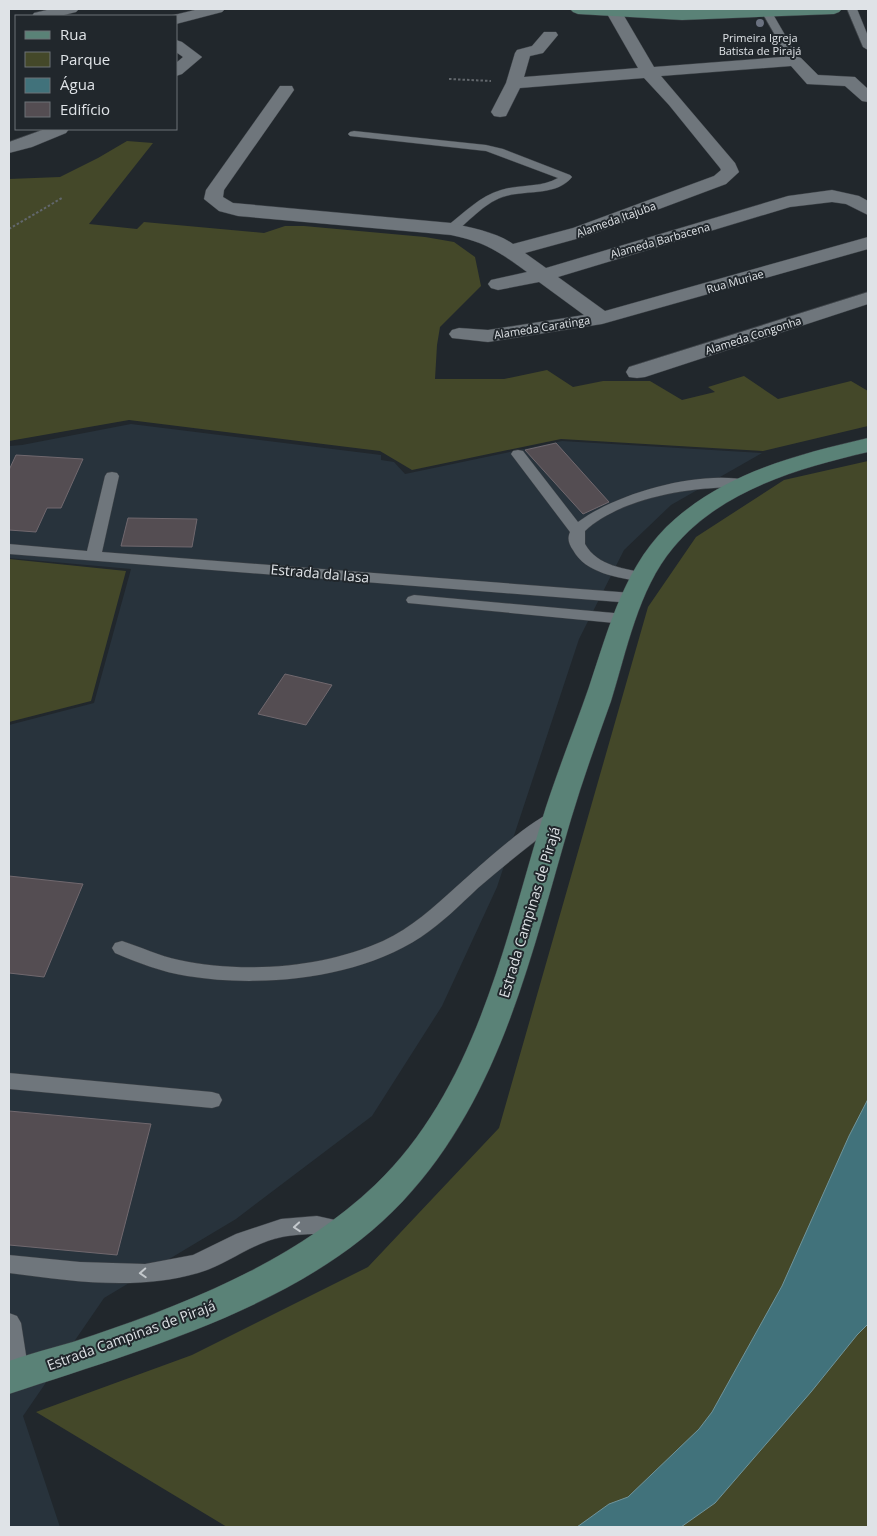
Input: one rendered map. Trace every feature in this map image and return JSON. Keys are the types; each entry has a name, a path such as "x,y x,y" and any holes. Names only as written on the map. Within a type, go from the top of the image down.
{"main road":[{"path":"578,9 614,12 834,9"},
{"name":"Estrada Campinas de Pirajá","path":"13,1376 87,1353 190,1316 295,1266 345,1231 385,1196 421,1157 449,1114 477,1062 511,976 558,816 633,598 660,549 679,527 705,507 745,484 808,459 868,445"}],"street":[{"path":"44,15 71,9"},
{"path":"178,19 217,9"},
{"path":"614,12 650,74"},
{"path":"500,112 514,83 523,53 537,50 550,35"},
{"path":"178,46 194,57 178,69"},
{"path":"514,83 650,74 795,61 812,80 849,81 868,97"},
{"name":"Alameda Itajuba","path":"511,252 580,232 720,180 730,172 729,167 675,101 650,74"},
{"name":"Alameda Caratinga","path":"286,90 215,190 213,199 217,203 226,208 238,210 451,229 470,233 499,243 602,318"},
{"path":"9,148 58,130"},
{"name":"Alameda Barbacena","path":"498,284 543,275 788,202 822,197 844,197 868,209"},
{"name":"Rua Muriae","path":"602,318 868,244"},
{"name":"Alameda Congonha","path":"637,372 868,298"},
{"name":"Alameda Caratinga","path":"460,334 488,336 602,318"}],"lane":[{"path":"852,9 868,46"},
{"path":"767,11 795,61"},
{"path":"354,134 486,148 499,151 566,177 562,181 541,188 515,190 497,195 451,229"},
{"path":"518,454 577,532"},
{"path":"94,554 112,476"},
{"path":"633,598 608,570 596,565 579,549 575,539 577,532 583,524 604,512 658,492 695,484 745,484"},
{"name":"Estrada da Iasa","path":"9,549 94,554 633,598"},
{"path":"414,600 633,598"},
{"path":"122,948 153,961 187,969 220,973 262,973 336,964 365,956 393,945 414,932 524,839 558,816"},
{"path":"9,1081 212,1100"},
{"path":"9,1264 80,1272 145,1274 196,1264 244,1241 281,1228 317,1225 345,1231"},
{"path":"9,1323 13,1376"}],"path":[{"path":"449,79 514,83"},
{"path":"9,229 62,198"}],"shaded area":[{"path":"131,424 381,455 381,460 394,462 405,474 562,441 762,453 671,505 624,550 579,639 497,887 442,1006 372,1116 236,1219 104,1298 23,1416 60,1527 9,1527 9,725 94,703 131,569 9,558 9,446"}],"green space":[{"path":"127,141 153,143 89,224 137,229 144,222 264,233 285,226 304,226 425,237 454,242 475,257 481,286 440,327 435,379 504,379 547,370 573,387 603,381 650,381 682,400 715,392 708,387 744,376 778,399 851,381 868,391 868,426 763,451 561,439 412,470 380,451 129,420 9,441 9,179 60,177"},
{"path":"868,461 868,1527 227,1527 36,1412 192,1355 368,1267 499,1128 648,607 696,537 784,480"},
{"path":"9,559 126,571 91,701 9,722"}],"water":[{"path":"868,1099 868,1324 715,1503 681,1527 577,1527 609,1504 628,1497 699,1429 712,1412 782,1286 849,1136"}],"building":[{"path":"556,443 609,502 583,514 525,450"},
{"path":"16,455 83,459 61,508 47,508 36,532 9,530 9,470"},
{"path":"128,518 197,519 192,547 121,546"},
{"path":"285,674 332,685 306,725 258,714"},
{"path":"9,876 83,884 44,977 9,973"},
{"path":"9,1111 151,1124 117,1255 9,1245"}],"place":[{"name":"Primeira Igreja Batista de Pirajá","path":"760,23"}]}
